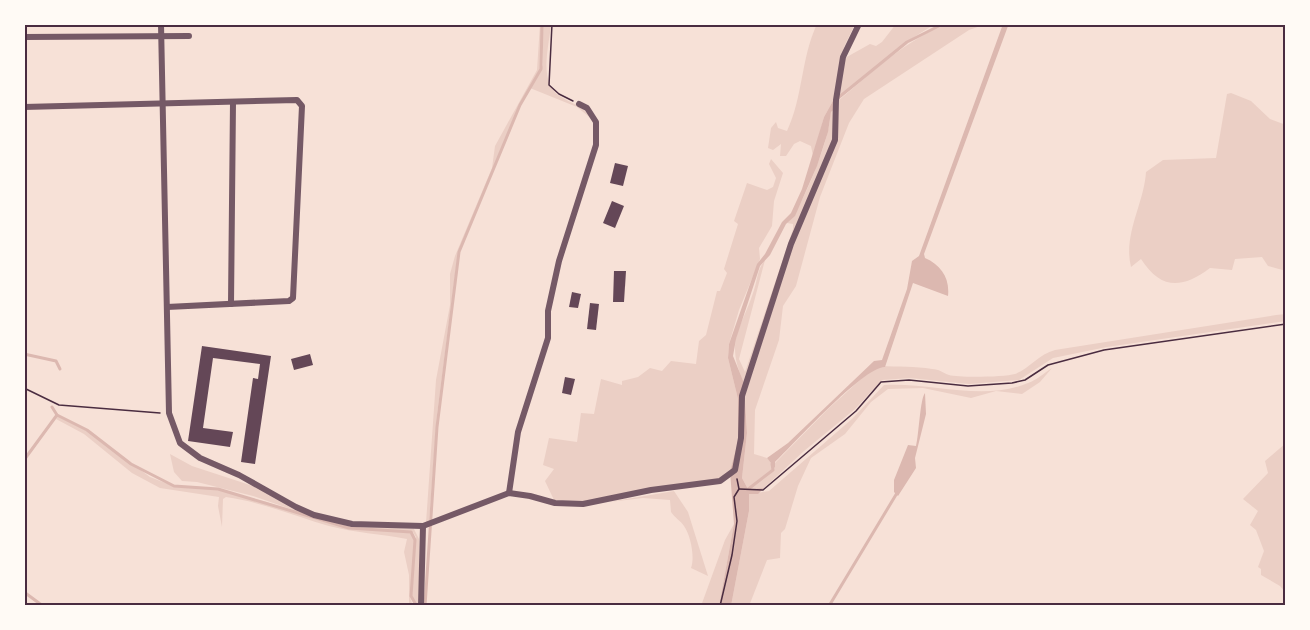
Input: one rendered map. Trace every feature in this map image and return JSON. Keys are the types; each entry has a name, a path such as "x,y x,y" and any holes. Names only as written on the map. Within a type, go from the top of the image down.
{"street":[{"path":"161,24 169,413 180,443 200,458 239,475 296,507 314,514 352,524 423,526 509,494 530,496 555,503 583,504 651,490 720,482 735,470 741,438 742,396 791,244 835,140 836,100 843,57 858,24"},
{"path":"24,37 189,36"},
{"path":"24,107 297,100 302,106 293,298 289,301 167,307"},
{"path":"231,304 233,102"},
{"path":"509,494 518,432 548,338 548,311 559,261 597,145 596,122 587,108 579,104"},
{"path":"421,606 423,526"}],"path":[{"path":"552,24 549,85 559,94 579,104"},
{"path":"739,489 763,490 856,411 881,382 909,380 968,386 1012,383 1025,380 1048,365 1104,350 1286,324"},
{"path":"24,388 59,405 169,413"},
{"path":"720,606 737,521 734,497 739,489 735,470"}],"shaded area":[{"path":"540,24 541,67 519,105 510,132 458,252 437,415 429,524 426,523 436,380 450,305 450,274 455,256 492,168 495,146 537,70"},
{"path":"543,24 551,24 546,65 550,84 555,92 583,110 593,120 577,107 530,88 543,65"},
{"path":"817,24 855,24 844,47 834,99 824,117 813,156 811,146 800,141 794,144 786,156 780,156 781,144 773,150 768,148 771,128 776,122 778,128 787,131"},
{"path":"896,24 935,24 906,42 839,96 845,58 870,44 876,46 882,42"},
{"path":"949,24 986,24 969,30 864,99 849,123 820,197 796,286 783,306 779,340 755,410 754,454 767,458 775,467 775,463 827,410 872,369 880,366 934,369 962,377 1010,375 1020,372 1055,350 1276,315 1286,314 1286,321 1107,347 1053,358 1019,380 969,384 910,378 882,380 855,409 764,488 748,489 742,478 747,433 745,396 793,244 837,139 839,100 905,47"},
{"path":"1003,24 1008,26 924,254 925,258 940,268 946,278 948,296 913,283 885,367 875,370 846,392 775,462 775,468 767,458 788,443 874,361 882,360 907,289 912,261 919,256"},
{"path":"1231,93 1251,101 1270,119 1286,125 1286,271 1268,266 1262,257 1235,259 1232,270 1210,268 1190,280 1172,283 1156,276 1141,259 1131,267 1130,243 1146,172 1163,160 1216,158 1227,94"},
{"path":"834,99 835,109 831,112 828,132 817,166 795,216 786,224 770,255 760,266 736,339 733,356 744,383 747,433 742,478 748,489 764,488 758,494 749,494 749,511 731,606 719,606 734,524 730,471 738,441 738,399 728,358 729,344 757,264 782,222 791,213 802,189 824,117"},
{"path":"835,109 836,133 744,383 735,355 737,335 765,260 739,359 745,372 793,229 793,224 787,223 798,207 811,180 826,139 831,112"},
{"path":"771,159 783,173 774,201 772,226 759,248 760,259 739,310 729,344 728,358 738,399 738,441 730,471 718,480 582,502 554,500 545,481 554,469 543,465 549,438 577,442 581,413 594,414 601,379 622,385 622,381 638,377 650,368 662,371 671,361 696,364 699,341 706,335 717,291 720,291 727,273 724,269 738,224 734,221 747,183 767,190 773,187 776,178 769,164"},
{"path":"1052,368 1040,382 1022,394 996,391 971,398 923,388 888,389 871,402 845,434 811,458 798,486 785,529 781,533 780,558 767,560 749,606 731,606 749,511 749,494 769,491 852,419 884,385 993,391 1028,383"},
{"path":"925,393 926,414 915,458 916,468 898,496 894,492 894,480 908,445 916,446"},
{"path":"58,416 89,432 150,477 173,486 218,490 267,502 313,519 349,528 411,533 415,540 410,597 413,606 409,606 409,575 404,552 407,539 339,528 226,497 223,499 222,527 218,506 219,497 160,488 132,473 84,434 56,419"},
{"path":"1286,443 1286,593 1280,586 1261,575 1261,569 1258,567 1264,551 1256,530 1250,525 1258,511 1243,499 1268,473 1265,461"},
{"path":"170,454 192,466 259,488 295,507 351,525 414,529 419,539 419,606 412,596 416,537 413,532 349,526 325,521 253,496 197,482 182,481 174,472"},
{"path":"674,491 688,512 708,576 691,568 692,553 689,535 683,524 671,512 670,500 643,498 609,502"},
{"path":"734,524 719,606 701,606 725,540"}],"building":[{"path":"615,163 628,166 623,186 610,183"},
{"path":"612,201 624,206 615,228 603,223"},
{"path":"614,271 626,271 624,302 613,302"},
{"path":"572,292 581,294 578,308 569,307"},
{"path":"590,303 599,304 596,330 587,329"},
{"path":"202,346 271,356 255,464 241,462 253,378 258,379 260,364 213,358 203,428 233,432 230,447 188,441"},
{"path":"310,354 313,365 294,370 291,359"},
{"path":"565,377 575,379 571,395 562,393"}],"waterway":[{"path":"425,606 437,427 459,252 520,105 541,69 542,24"},
{"path":"838,98 907,42 943,24"},
{"path":"24,354 56,361 60,369"},
{"path":"52,407 57,415 87,430 131,464 174,486 218,489 349,528 411,532 415,540 411,596 416,605"},
{"path":"24,460 57,415"},
{"path":"747,490 773,470 772,464"},
{"path":"829,606 897,493"},
{"path":"24,592 43,606"}]}
